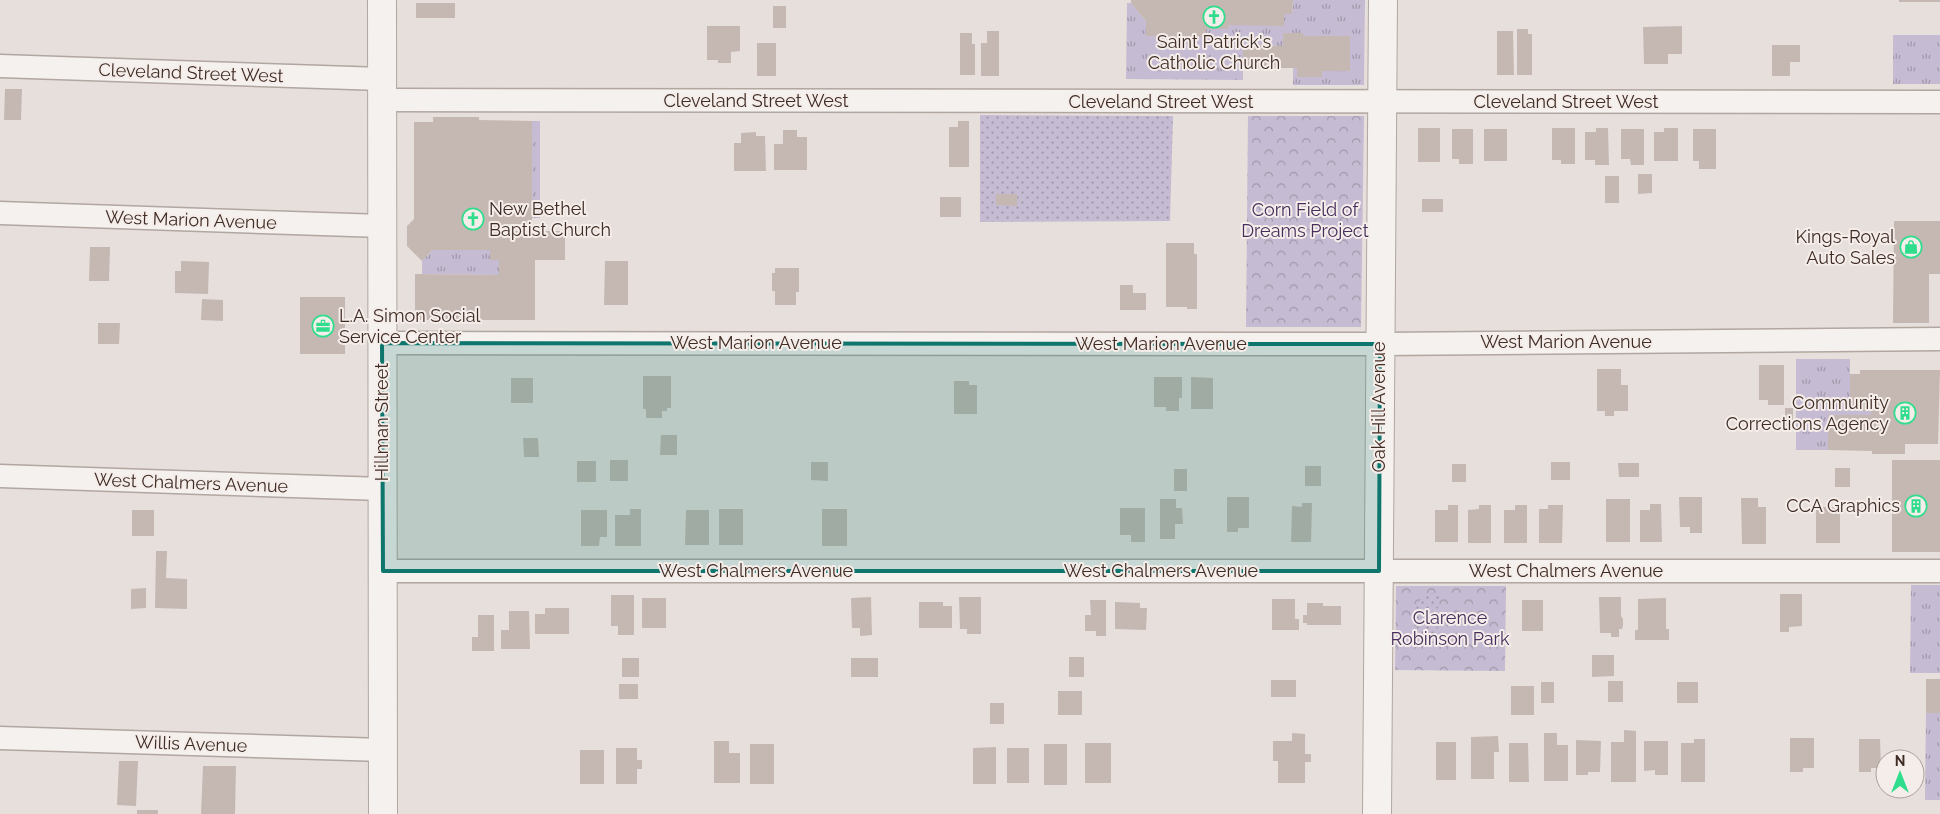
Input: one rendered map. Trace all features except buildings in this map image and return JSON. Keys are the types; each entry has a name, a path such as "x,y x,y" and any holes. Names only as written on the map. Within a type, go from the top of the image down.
{"street":[{"name":"Hillman Street","path":"382,0 383,814"},
{"name":"Oak Hill Avenue","path":"1376,814 1384,0"},
{"name":"Cleveland Street West","path":"0,66 382,90 1382,102 1940,102"},
{"name":"West Marion Avenue","path":"0,213 382,226"},
{"name":"West Marion Avenue","path":"382,343 1380,344 1940,339"},
{"name":"West Chalmers Avenue","path":"0,476 382,489"},
{"name":"West Chalmers Avenue","path":"383,571 1940,572"},
{"name":"Willis Avenue","path":"0,738 383,750"}],"highlighted area":[{"path":"382,343 1380,344 1379,571 383,571"}],"green space":[{"path":"1293,0 1365,0 1364,85 1293,85 1293,68 1350,71 1350,36 1303,36 1303,33 1283,33 1283,46 1243,45 1243,80 1126,79 1127,3 1131,3 1146,21 1146,36 1206,37 1206,29 1228,29 1229,25 1292,14"},
{"path":"1893,35 1940,35 1940,84 1893,84"},
{"path":"980,115 1173,116 1170,221 980,222"},
{"name":"Corn Field of Dreams Project","path":"1248,116 1364,116 1361,327 1246,327"},
{"path":"532,121 540,121 540,218 532,218"},
{"path":"432,250 490,250 499,260 499,275 422,274 422,261"},
{"path":"1796,359 1850,359 1850,407 1871,411 1871,415 1828,415 1828,450 1796,450"},
{"path":"1911,585 1940,585 1940,673 1910,673"},
{"name":"Clarence Robinson Park","path":"1396,586 1506,586 1505,671 1395,670"},
{"path":"1430,593 1438,594 1439,598 1436,614 1438,636 1435,643 1427,646 1423,644 1420,637 1415,616 1418,603"},
{"path":"1926,713 1940,713 1940,800 1925,800"}],"place":[{"name":"Saint Patrick's Catholic Church","path":"1214,17"},
{"name":"New Bethel Baptist Church","path":"473,219"},
{"name":"Kings-Royal Auto Sales","path":"1911,247"},
{"name":"L.A. Simon Social Service Center","path":"323,326"},
{"name":"Community Corrections Agency","path":"1905,413"},
{"name":"CCA Graphics","path":"1916,506"}]}
